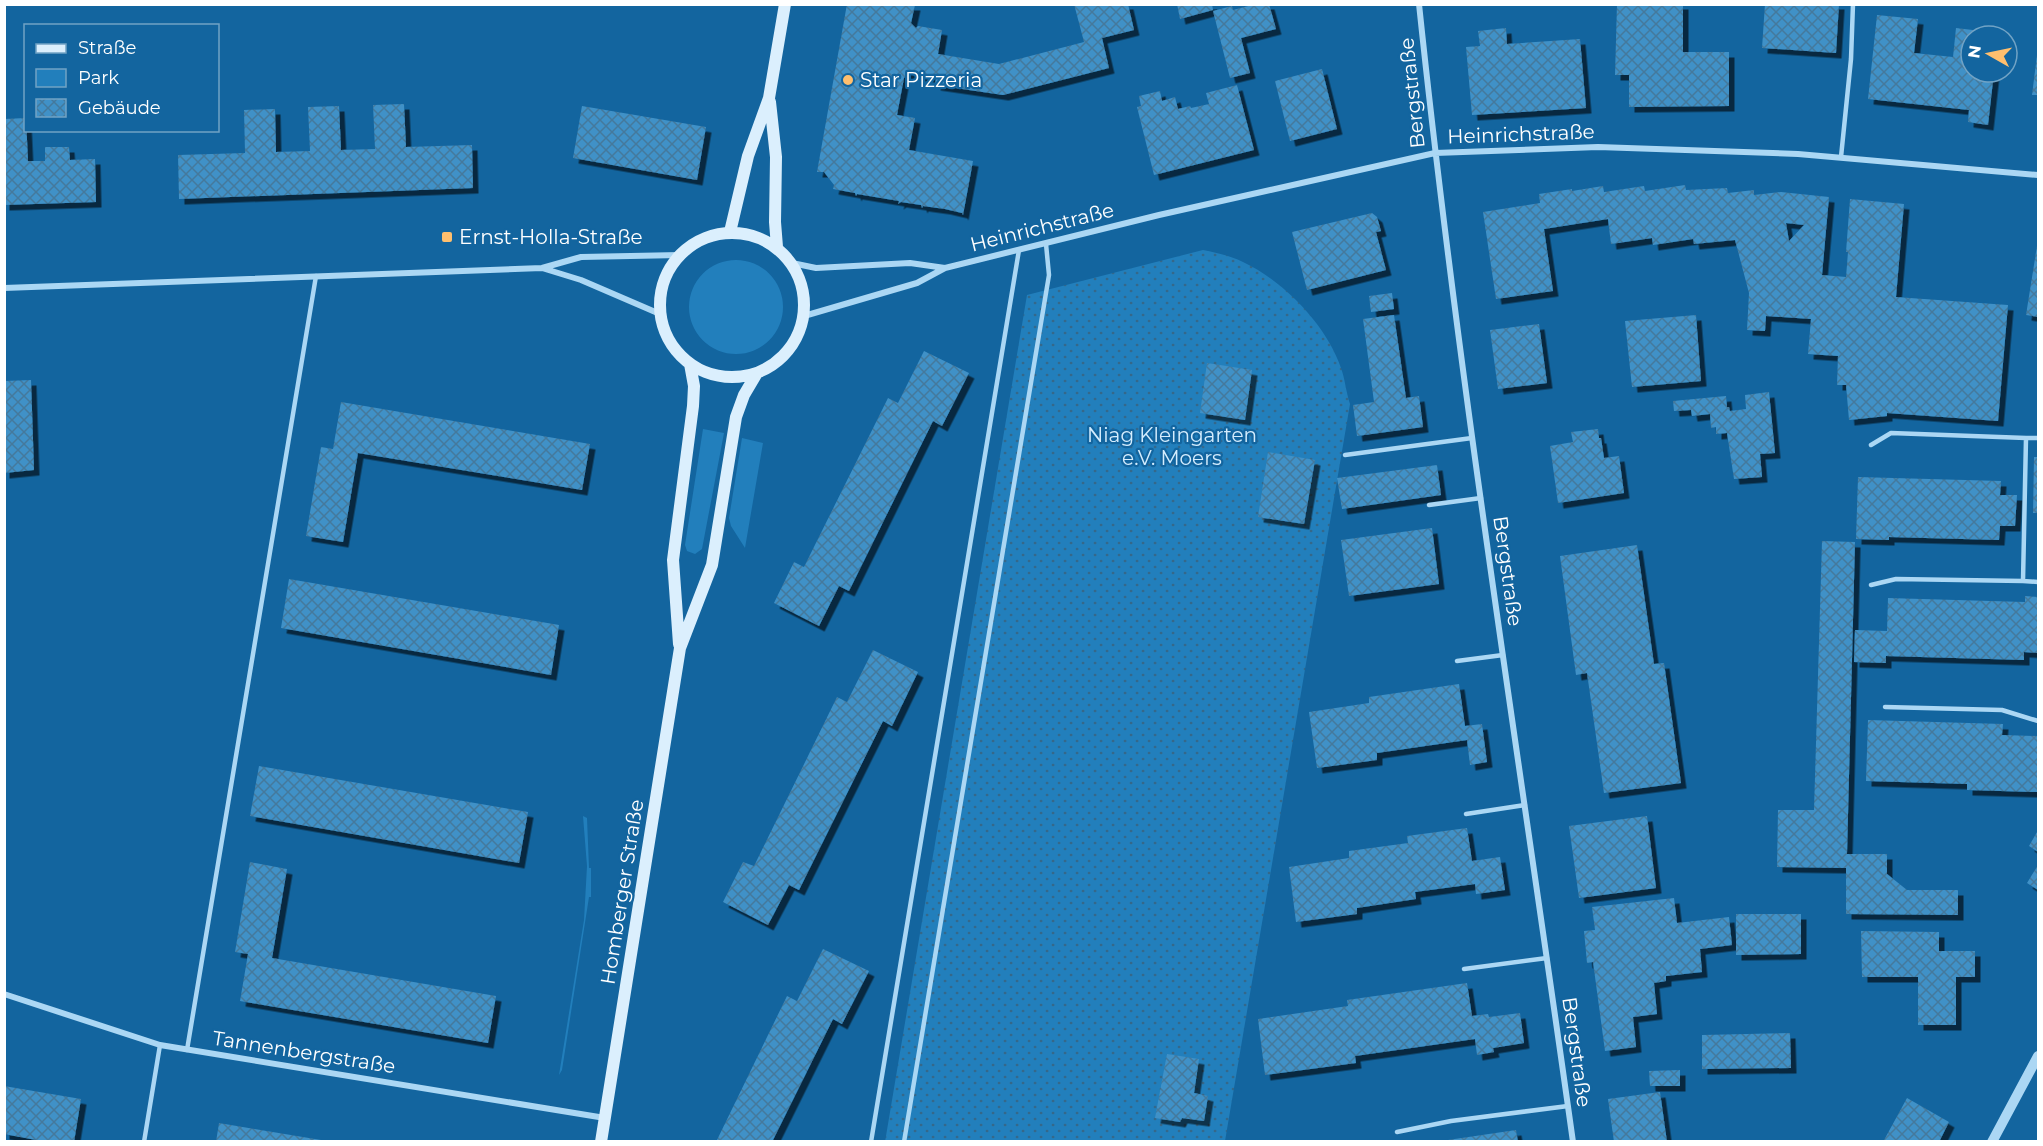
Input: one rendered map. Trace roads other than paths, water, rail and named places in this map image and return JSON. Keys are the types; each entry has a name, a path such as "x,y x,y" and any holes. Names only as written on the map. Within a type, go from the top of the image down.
{"main road":[{"path":"730,232 748,156 769,98 785,4"},
{"path":"769,98 776,156 777,247"},
{"path":"730,232 755,236 777,247 792,264 802,289 804,316 798,334 788,351 774,364 743,377 715,375 690,364 676,350 666,333 660,315 663,283 670,268 694,243 730,232"},
{"name":"Homberger Straße","path":"680,648 673,560 693,406 694,386 690,364"},
{"name":"Homberger Straße","path":"601,1142 680,648 712,565 736,417 744,395 757,373"}],"street":[{"name":"Bergstraße","path":"1419,4 1434,153 1480,498 1573,1142"},
{"name":"Heinrichstraße","path":"804,316 917,283 945,268 1159,215 1434,153 1598,147 1798,154 2038,175"},
{"path":"4,288 542,268 581,257 680,255"},
{"name":"Heinrichstraße","path":"792,264 825,268 910,263 945,268"},
{"path":"542,268 581,280 660,315"},
{"name":"Tannenbergstraße","path":"4,994 160,1045 605,1118"},
{"path":"1992,1142 2038,1056"}],"lane":[{"path":"1841,158 1851,59 1853,4"},
{"path":"904,1142 1049,275 1046,244"},
{"path":"871,1142 1019,249"},
{"path":"187,1050 315,276"},
{"path":"1870,445 1891,432 2038,438"},
{"path":"1345,455 1472,438"},
{"path":"2023,581 2026,438"},
{"path":"1429,505 1480,498"},
{"path":"1871,585 1896,579 2038,582"},
{"path":"1457,661 1503,655"},
{"path":"1885,707 2002,710 2038,721"},
{"path":"1466,814 1525,805"},
{"path":"1464,969 1547,958"},
{"path":"144,1142 160,1045"},
{"path":"1397,1132 1451,1121 1568,1106"}],"place":[{"name":"Star Pizzeria","path":"848,80"},
{"name":"Ernst-Holla-Straße","path":"447,237"}],"park label":[{"name":"Niag Kleingarten e.V. Moers","path":"1172,446"}]}
